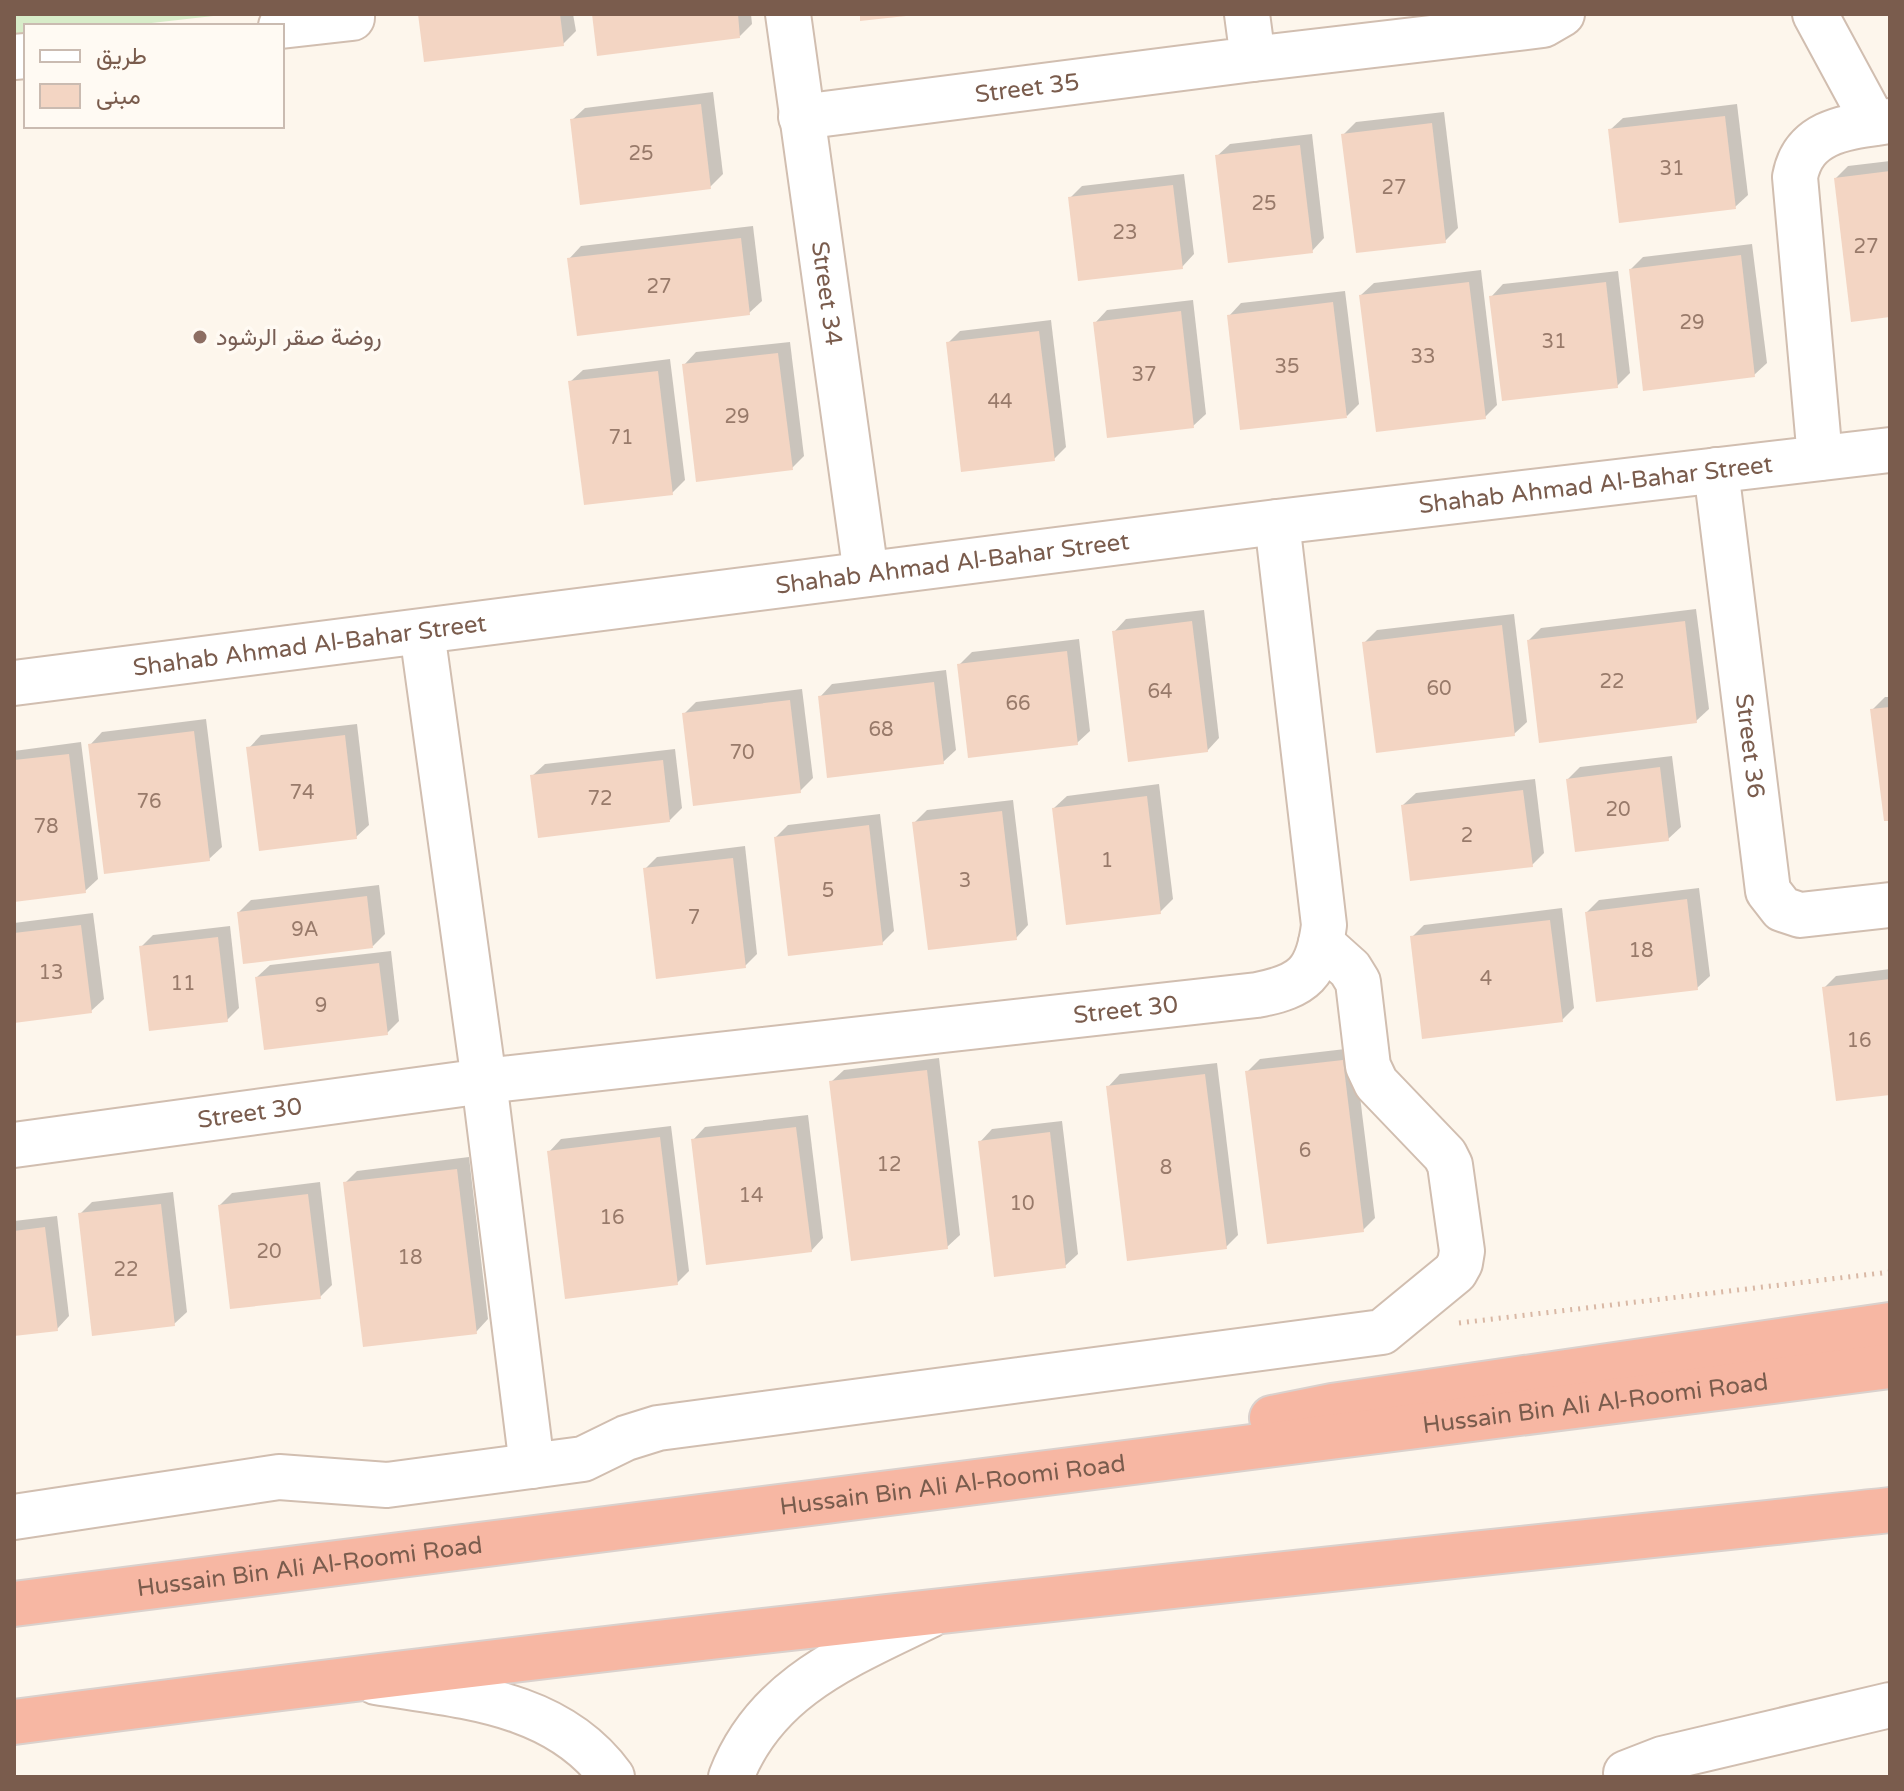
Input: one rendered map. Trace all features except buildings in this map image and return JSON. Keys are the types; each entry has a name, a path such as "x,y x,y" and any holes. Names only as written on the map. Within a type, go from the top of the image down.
{"highway":[{"path":"918,1490 1332,1406 1890,1325"},
{"name":"Hussain Bin Ali Al-Roomi Road","path":"14,1604 1890,1366"},
{"path":"14,1722 350,1678 939,1611 1890,1510"},
{"path":"1611,1539 1890,1519"}],"street":[{"path":"284,26 352,18 352,14"},
{"name":"Street 34","path":"788,14 866,574"},
{"path":"1247,14 1253,59"},
{"name":"Street 35","path":"801,117 1543,25 1562,14"},
{"path":"1815,14 1882,122 1819,137 1798,162 1795,177 1820,458"},
{"name":"Shahab Ahmad Al-Bahar Street","path":"14,683 1277,522 1890,450"},
{"name":"Street 36","path":"1716,470 1768,891 1782,909 1800,915 1890,905"},
{"name":"Street 30","path":"14,1145 484,1081 1257,995 1294,985 1308,974 1321,943 1324,925 1277,522"},
{"path":"422,632 484,1081 532,1466"},
{"path":"14,1517 279,1477 387,1485 532,1466 583,1459 626,1438 658,1428 1382,1332 1455,1272 1460,1263 1453,1177 1445,1155 1376,1083 1368,1066 1358,982 1350,969 1321,943"},
{"path":"731,1777 752,1733 795,1686 821,1668 939,1611"},
{"path":"350,1678 515,1708 547,1720 576,1739 612,1777"},
{"path":"1626,1773 1662,1759 1890,1705"}],"path":[{"path":"1446,1324 1890,1272"}],"green space":[{"path":"14,14 231,14 143,24 24,24 24,37 14,39"}],"place":[{"name":"روضة صقر الرشود","path":"200,337"}]}
